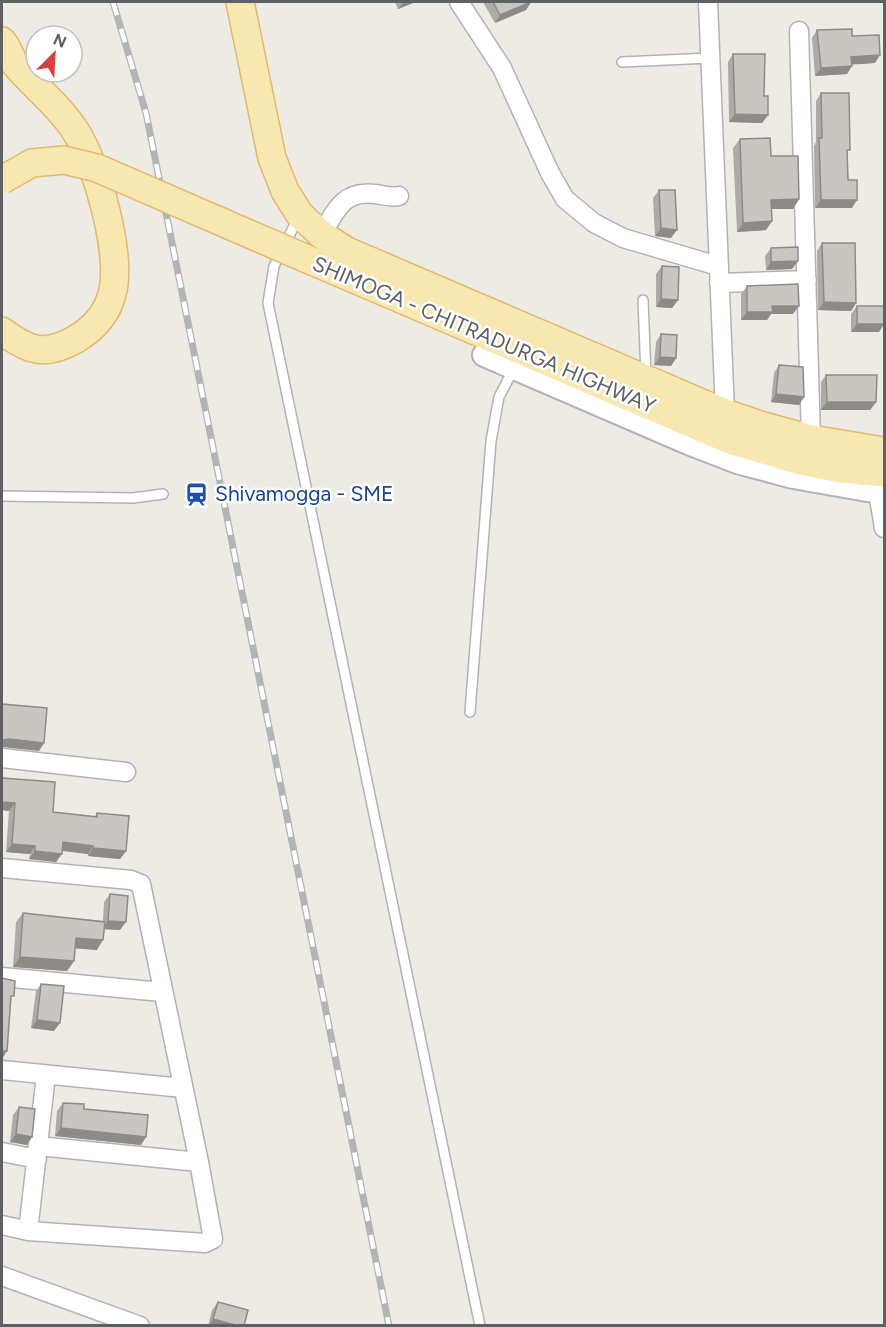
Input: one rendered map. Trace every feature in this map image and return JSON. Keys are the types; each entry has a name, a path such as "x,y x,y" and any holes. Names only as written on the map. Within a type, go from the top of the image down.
{"main road":[{"path":"240,2 272,158 285,191 300,215 322,235 347,251 725,413 811,439 885,451"},
{"path":"2,331 18,342 45,351 66,345 86,334 104,314 113,292 113,255 109,228 98,182 84,146 68,122 6,54"},
{"name":"SHIMOGA - CHITRADURGA HIGHWAY","path":"2,180 14,171 32,163 64,160 98,168 730,440 801,461 841,469 882,486"}],"street":[{"path":"459,2 502,68 550,173 565,199 594,223 623,238 718,274 807,280"},
{"path":"708,2 725,413"},
{"path":"799,31 811,439"},
{"path":"322,235 336,208 350,196 364,193 391,198 399,196"},
{"path":"484,355 688,443 738,462 793,477 882,486 885,528"},
{"path":"2,758 126,772"},
{"path":"2,868 137,881 141,884 213,1239 205,1244 28,1231 2,1225"},
{"path":"2,977 162,992"},
{"path":"2,1070 183,1088"},
{"path":"28,1231 46,1075"},
{"path":"2,1152 199,1162"},
{"path":"2,1276 140,1326"}],"lane":[{"path":"622,62 710,58"},
{"path":"300,215 274,266 268,303 480,1326"},
{"path":"644,300 646,379"},
{"path":"470,712 491,441 499,397 514,368"},
{"path":"2,496 133,498 163,494"}],"building":[{"path":"493,2 531,2 500,15"},
{"path":"852,29 852,36 879,35 880,55 851,57 852,66 821,68 817,30"},
{"path":"733,54 765,54 764,96 768,96 768,115 735,114"},
{"path":"821,93 849,93 848,180 857,180 857,200 821,200 819,138 822,138"},
{"path":"770,138 771,156 798,156 799,199 771,200 772,221 743,223 740,139"},
{"path":"659,190 675,190 677,230 661,228"},
{"path":"822,243 855,243 856,303 824,302"},
{"path":"798,247 798,261 771,262 771,248"},
{"path":"662,266 679,267 678,300 661,299"},
{"path":"798,284 799,306 772,306 773,312 747,312 747,286"},
{"path":"857,306 885,306 884,324 857,324"},
{"path":"661,334 677,335 676,358 660,357"},
{"path":"779,365 803,367 804,397 776,394"},
{"path":"826,375 877,375 876,402 827,402"},
{"path":"2,704 47,708 44,743 2,740"},
{"path":"2,778 55,782 53,812 97,817 97,813 129,816 126,851 63,842 62,854 35,851 35,846 12,844 15,803 2,802"},
{"path":"110,894 128,896 126,922 108,921"},
{"path":"23,913 105,922 103,940 76,938 74,961 20,957"},
{"path":"2,978 15,981 14,996 11,996 7,1051 2,1051"},
{"path":"41,984 64,986 60,1023 37,1020"},
{"path":"63,1103 84,1104 84,1109 148,1115 146,1137 61,1128"},
{"path":"19,1107 35,1109 32,1137 16,1134"},
{"path":"218,1302 248,1310 244,1326 213,1319"}],"railway":[{"path":"113,2 146,113 389,1326"}],"place":[{"name":"Shivamogga - SME","path":"197,494"}]}
